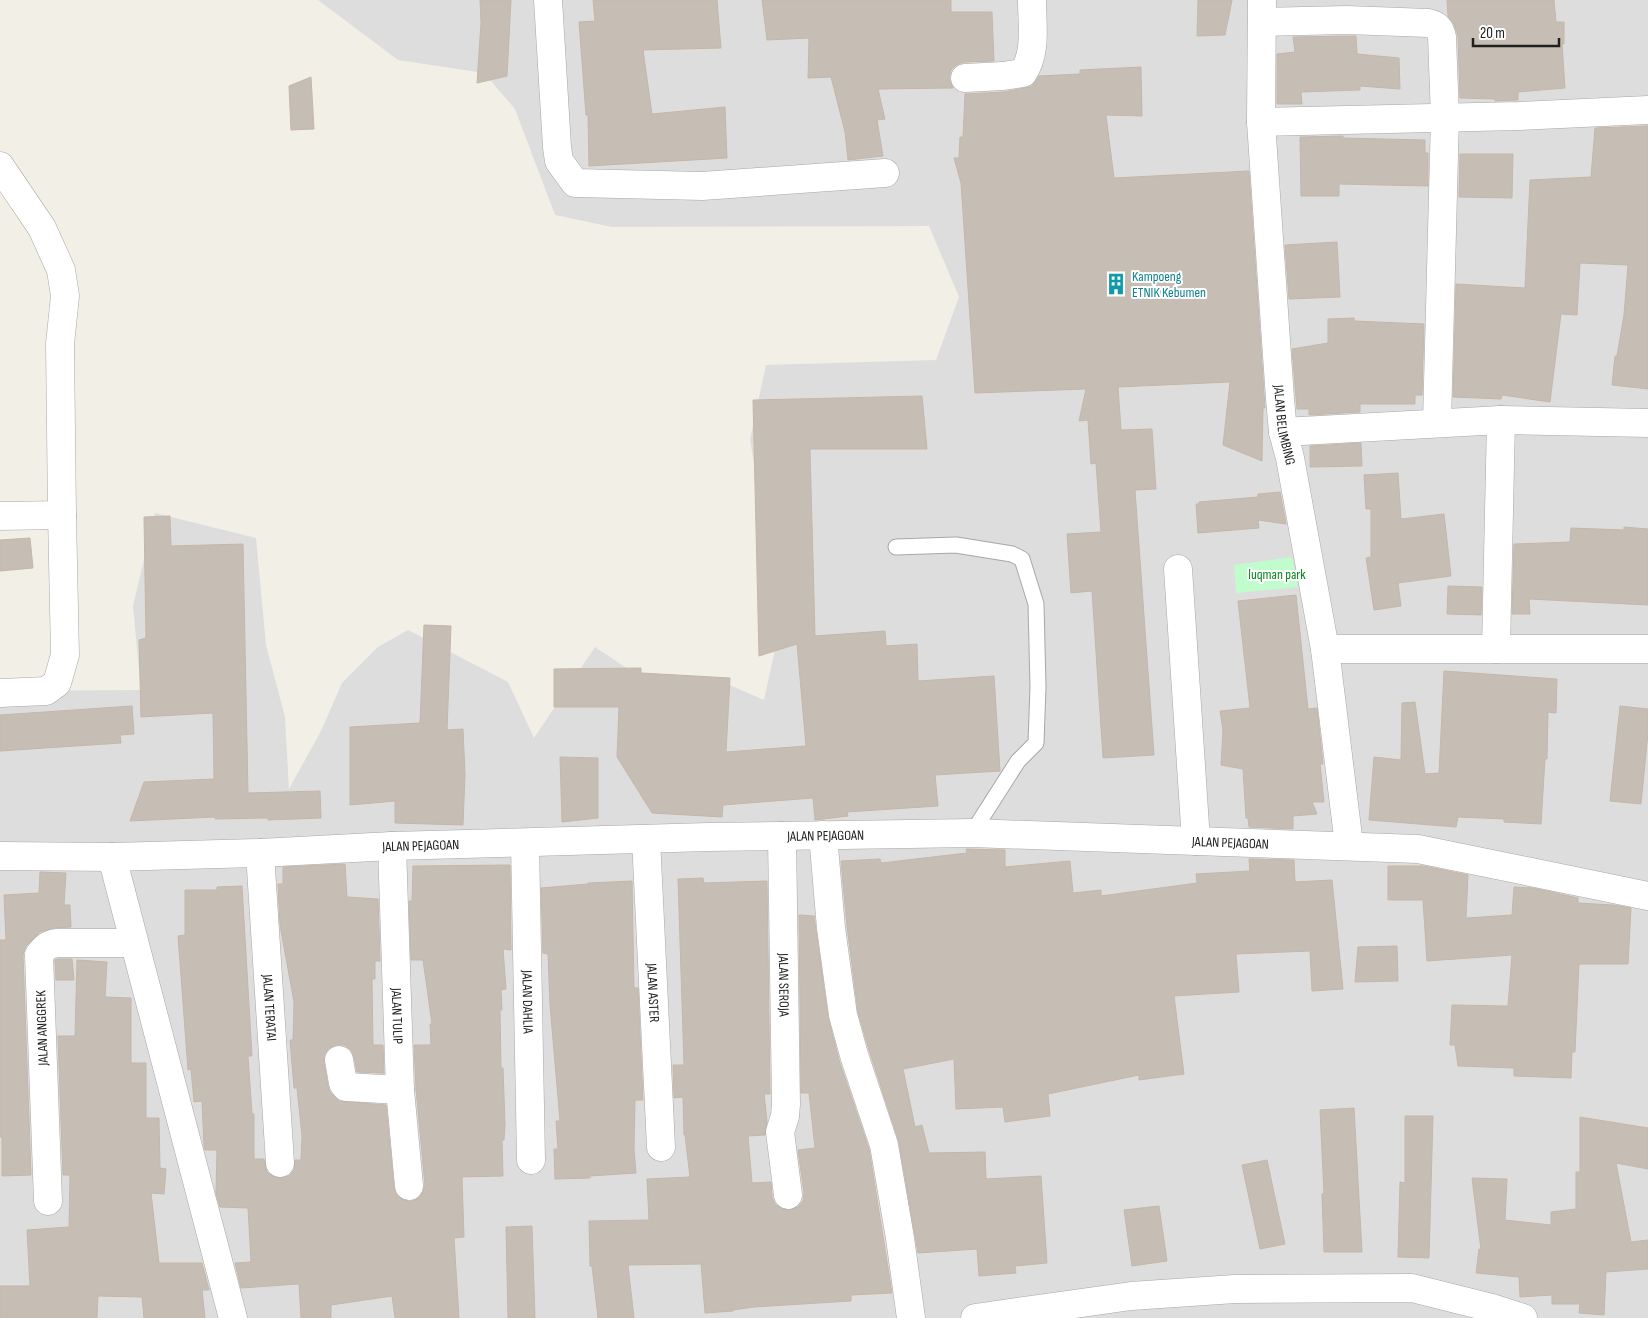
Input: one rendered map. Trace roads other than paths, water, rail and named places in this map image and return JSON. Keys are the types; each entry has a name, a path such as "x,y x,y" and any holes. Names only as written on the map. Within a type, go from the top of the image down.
{"street":[{"path":"548,0 559,162 575,183 702,186 885,173"},
{"path":"965,78 1023,73 1028,65 1032,48 1032,0"},
{"path":"1262,11 1347,20 1435,24 1440,30 1442,36 1445,117 1437,422"},
{"name":"JALAN BELIMBING","path":"1262,11 1261,122 1283,432 1290,458 1325,649 1349,845"},
{"path":"1261,122 1520,116 1648,110"},
{"path":"0,166 42,228 61,270 65,296 60,344 65,655 57,683 46,691 0,693"},
{"path":"1496,649 1501,420"},
{"path":"1283,432 1437,422 1501,420 1648,423"},
{"path":"0,516 62,515"},
{"path":"1178,569 1196,841"},
{"path":"1325,649 1648,649"},
{"name":"JALAN PEJAGOAN","path":"0,856 112,857 646,838 972,833 1349,845 1418,849 1648,896"},
{"path":"823,835 831,928 843,1015 854,1055 884,1145 911,1318"},
{"name":"JALAN SEROJA","path":"782,836 786,1104 785,1116 780,1132 788,1195"},
{"name":"JALAN ASTER","path":"646,838 661,1147"},
{"name":"JALAN DAHLIA","path":"525,843 531,1160"},
{"name":"JALAN TULIP","path":"392,846 400,1090 409,1186"},
{"name":"JALAN TERATAI","path":"260,852 280,1163"},
{"path":"112,857 233,1318"},
{"name":"JALAN ANGGREK","path":"48,1201 40,955 44,948 50,944 57,943 134,943"},
{"path":"339,1060 343,1083 346,1088 400,1090"},
{"path":"975,1318 1131,1296 1216,1290 1412,1288 1492,1308 1523,1318"}],"lane":[{"path":"896,547 956,545 1012,554 1022,559 1036,604 1038,687 1036,743 1018,761 972,833"}],"place":[{"name":"Kampoeng ETNIK Kebumen","path":"1116,284"}],"park label":[{"name":"luqman park","path":"1277,574"}]}
